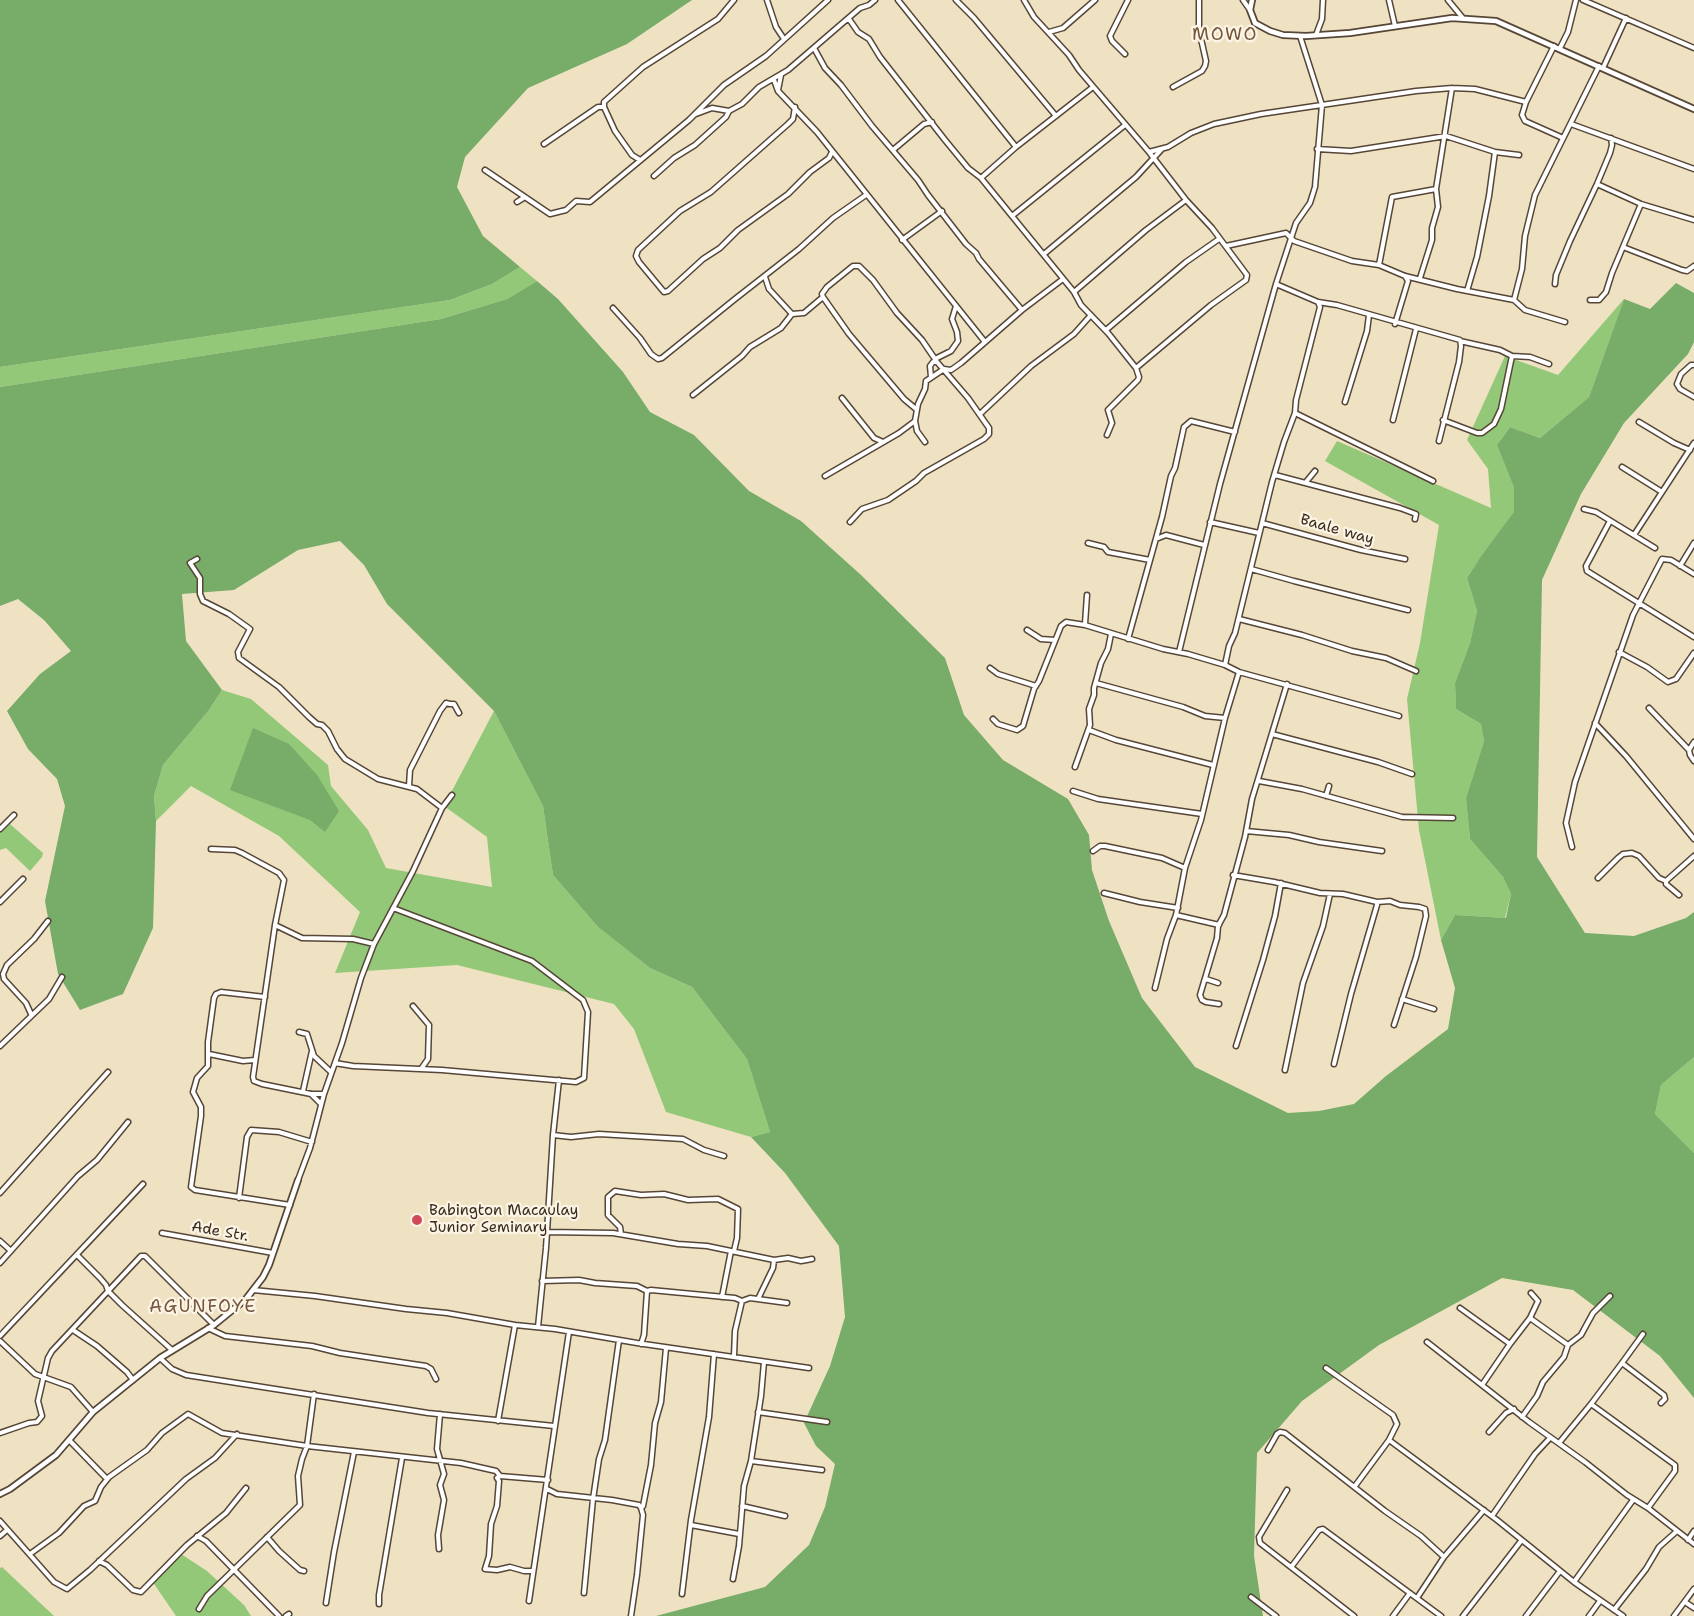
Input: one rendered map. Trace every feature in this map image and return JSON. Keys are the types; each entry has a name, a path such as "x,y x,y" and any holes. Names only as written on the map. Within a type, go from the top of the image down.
{"street":[{"path":"640,160 632,155 624,145 610,122 604,107 606,99 639,70 709,25 724,13 734,0"},
{"path":"767,0 776,27 784,39"},
{"path":"485,170 550,213 560,212 576,201 587,203 704,109 724,85 766,56 828,0"},
{"path":"654,176 674,158 695,145 726,117 729,111 742,104 763,85 782,75 860,8 869,5 874,0"},
{"path":"897,0 1016,147"},
{"path":"956,0 974,18 1056,116"},
{"path":"1024,0 1032,14 1069,55 1186,200 1212,228 1246,272 1248,278 1211,305 1136,368"},
{"path":"1049,32 1056,31 1070,23 1078,13 1095,0"},
{"path":"1125,54 1110,36 1128,0"},
{"path":"1173,87 1202,71 1205,66 1206,61 1198,30 1200,0"},
{"path":"1243,0 1250,9 1255,23 1262,28 1283,35 1316,35 1462,17 1496,21 1694,109"},
{"path":"1250,9 1252,0"},
{"path":"1316,35 1322,20 1323,0"},
{"path":"1389,0 1395,26"},
{"path":"1448,0 1462,17"},
{"path":"1560,48 1568,32 1576,0"},
{"path":"1583,0 1694,48"},
{"path":"1514,300 1521,276 1525,236 1533,203 1563,138 1626,18"},
{"path":"849,19 858,32 868,39 968,168 981,178 1044,254 1082,305 1106,330 1136,368 1140,377 1136,384 1108,410 1112,423 1107,435"},
{"path":"1053,39 1056,31"},
{"path":"1179,652 1210,522 1276,284 1290,237 1313,196 1322,105 1299,36"},
{"path":"1554,46 1526,102 1522,115 1525,121 1563,138"},
{"path":"814,48 825,68 1022,310"},
{"path":"778,91 782,75"},
{"path":"774,81 778,91 795,107 875,204 881,215 985,342"},
{"path":"981,178 1016,147 1093,87"},
{"path":"1149,152 1162,149 1214,124 1322,105 1452,88 1486,91 1526,102"},
{"path":"1420,278 1432,240 1432,228 1438,207 1437,189 1452,88"},
{"path":"544,144 598,107 604,107"},
{"path":"795,107 794,119 711,192 680,211 638,250 637,259 664,292 668,291 703,259 720,248 738,230 788,194 810,172 829,158 832,152"},
{"path":"704,109 729,111"},
{"path":"794,119 806,121"},
{"path":"893,150 924,124 932,122"},
{"path":"1571,124 1694,169"},
{"path":"1012,216 1125,125"},
{"path":"1317,149 1351,151 1446,136 1495,152 1519,155"},
{"path":"1555,285 1556,275 1612,145 1611,138"},
{"path":"1044,254 1136,177 1162,149"},
{"path":"1467,291 1489,196 1495,152"},
{"path":"829,158 836,158"},
{"path":"1597,184 1641,204 1694,220"},
{"path":"1379,265 1392,197 1437,189"},
{"path":"613,308 651,354 660,359 765,277 833,218 866,195"},
{"path":"517,202 525,197"},
{"path":"1074,292 1146,230 1186,200"},
{"path":"1590,300 1599,300 1606,292 1641,204"},
{"path":"902,240 942,211"},
{"path":"1226,246 1286,233 1294,241 1352,261 1379,265 1405,276 1514,300 1526,310 1565,322"},
{"path":"1106,330 1186,262 1219,239"},
{"path":"1623,247 1682,270 1694,266"},
{"path":"765,277 769,288 792,314 802,315 823,297 822,294 827,287 853,266 859,266 945,369 988,428 987,437 924,473 888,500 862,509 850,522"},
{"path":"1405,276 1408,281"},
{"path":"1395,324 1408,281 1415,277"},
{"path":"925,442 917,431 915,421 916,406 925,389 925,382 945,369 951,370 961,363 1022,310 1063,279"},
{"path":"1276,284 1319,305 1324,304 1369,315 1395,324 1500,350 1512,356 1530,357 1549,364"},
{"path":"823,297 904,399 916,406"},
{"path":"1225,665 1284,442 1295,413 1296,400 1319,305"},
{"path":"931,377 930,366 933,362 951,351 958,341 952,319 956,306"},
{"path":"693,395 750,347 781,328 792,314"},
{"path":"980,414 1031,366 1074,334 1091,315"},
{"path":"1346,402 1365,339 1369,315"},
{"path":"1393,420 1416,329"},
{"path":"1439,441 1459,362 1460,340"},
{"path":"1443,420 1477,434 1482,434 1494,424 1501,409 1512,356"},
{"path":"1694,365 1681,374 1677,384 1680,389 1694,397"},
{"path":"842,398 874,438 884,442"},
{"path":"1295,413 1433,480"},
{"path":"825,476 915,421"},
{"path":"1128,639 1184,427 1191,422 1235,432"},
{"path":"1639,422 1690,450"},
{"path":"1634,535 1694,443"},
{"path":"1622,467 1662,492"},
{"path":"1306,482 1315,471"},
{"path":"1275,475 1401,508 1416,514 1416,519"},
{"path":"1584,509 1596,512 1655,548"},
{"path":"1610,521 1586,568 1589,573 1694,637"},
{"path":"1210,522 1259,533"},
{"name":"Baale way","path":"1262,523 1361,550 1405,559"},
{"path":"1158,528 1166,536"},
{"path":"1155,539 1166,536 1204,545"},
{"path":"1088,543 1104,547 1112,553 1150,560"},
{"path":"1680,566 1694,543"},
{"path":"197,559 190,563 200,578 200,594 203,601 229,614 250,629 237,652 239,658 279,687 309,717 322,725 345,759 378,779 417,789 442,808"},
{"path":"1572,847 1566,824 1579,766 1638,604 1662,559 1671,560 1694,574"},
{"path":"1251,569 1408,610"},
{"path":"1085,625 1087,595"},
{"path":"1239,619 1352,651 1386,658 1416,671"},
{"path":"993,719 1001,725 1021,729 1060,626 1064,622 1085,625 1225,665 1239,672 1399,716"},
{"path":"1027,630 1041,639 1055,640"},
{"path":"1076,767 1089,730 1091,721 1089,709 1111,634"},
{"path":"1619,652 1647,667 1668,682 1676,679 1694,653"},
{"path":"990,668 998,674 1036,686"},
{"path":"1155,988 1167,939 1178,908 1185,868 1202,814 1225,718 1239,672"},
{"path":"1096,683 1183,707 1205,716 1225,718"},
{"path":"1219,1004 1206,1002 1201,998 1246,831 1252,799 1287,684"},
{"path":"409,786 410,770 440,711 446,703 454,704 459,713"},
{"path":"1648,708 1689,750 1694,761"},
{"path":"1595,723 1626,756 1694,839"},
{"path":"1089,730 1116,740 1213,765"},
{"path":"1272,734 1378,762 1412,774"},
{"path":"1689,750 1694,742"},
{"path":"1259,781 1326,796 1402,817 1453,818"},
{"path":"1326,796 1329,786"},
{"path":"1073,791 1098,799 1202,814"},
{"path":"0,1494 56,1455 93,1412 160,1358 236,1308 263,1277 312,1142 324,1094 374,944 442,808 452,795"},
{"path":"0,829 14,815"},
{"path":"1246,831 1289,835 1319,842 1382,851"},
{"path":"1093,851 1105,846 1162,858 1185,868"},
{"path":"211,849 234,850 282,876 284,880 275,925 253,1077 256,1083 303,1091 321,1104"},
{"path":"1598,878 1618,858 1632,853 1639,856 1679,895"},
{"path":"1666,881 1694,856"},
{"path":"1233,875 1377,902 1390,901 1400,905 1422,907 1426,911 1416,957 1394,1024"},
{"path":"0,902 23,879"},
{"path":"1236,1046 1272,929 1281,883"},
{"path":"1104,893 1134,901 1178,908"},
{"path":"1285,1070 1303,982 1323,926 1330,894"},
{"path":"1334,1064 1377,902"},
{"path":"335,1063 576,1082 581,1081 586,1073 588,1012 583,1000 532,961 393,908"},
{"path":"1176,915 1219,925"},
{"path":"31,1014 26,1003 4,979 3,974 7,965 34,939 48,921"},
{"path":"275,925 302,938 352,939 374,944"},
{"path":"0,1046 53,994 62,977"},
{"path":"1206,979 1218,983"},
{"path":"265,997 221,992 214,998 208,1066 197,1078 193,1092 202,1111 191,1187 195,1190 290,1205"},
{"path":"1402,999 1434,1009"},
{"path":"413,1006 429,1025 428,1059 421,1069"},
{"path":"299,1032 307,1034 314,1056 331,1073"},
{"path":"303,1091 312,1050"},
{"path":"209,1054 243,1061 255,1060"},
{"path":"0,1193 108,1072"},
{"path":"538,1327 559,1080"},
{"path":"310,1094 324,1094"},
{"path":"0,1263 78,1176 97,1160 128,1122"},
{"path":"239,1198 247,1137 251,1130 279,1132 312,1142"},
{"path":"553,1135 571,1137 599,1134 682,1139 704,1150 724,1156"},
{"path":"0,1336 143,1184"},
{"path":"621,1234 620,1227 608,1215 608,1197 615,1191 642,1195 664,1194 688,1200 718,1199 738,1209 737,1238 722,1297"},
{"path":"547,1232 621,1234 678,1244 707,1246 774,1260 812,1259"},
{"name":"Ade Str.","path":"162,1233 273,1253"},
{"path":"0,1241 11,1251"},
{"path":"76,1255 100,1278 108,1292 172,1350"},
{"path":"0,1433 37,1422 42,1416 38,1401 48,1358 52,1351 141,1256 145,1256 211,1326 225,1336 312,1346 340,1353 426,1366 431,1369 436,1379"},
{"path":"758,1299 773,1268 774,1260"},
{"path":"542,1281 579,1280 637,1286 647,1292 651,1290 742,1301 750,1298 788,1303"},
{"path":"253,1290 447,1312 515,1325 809,1368"},
{"path":"641,1344 644,1335 647,1292"},
{"path":"1482,1385 1530,1318 1538,1301 1532,1293"},
{"path":"1522,1417 1537,1396 1543,1382 1564,1357 1568,1345 1581,1335 1593,1313 1610,1296"},
{"path":"734,1356 735,1331 742,1301"},
{"path":"1460,1308 1510,1344"},
{"path":"1530,1318 1568,1345"},
{"path":"498,1421 515,1325"},
{"path":"73,1330 97,1346 133,1380"},
{"path":"529,1601 569,1332"},
{"path":"1559,1443 1591,1404 1642,1334"},
{"path":"584,1593 593,1499 599,1459 605,1440 619,1340"},
{"path":"0,1341 35,1374 71,1387 93,1412"},
{"path":"1427,1342 1522,1417 1694,1544"},
{"path":"641,1508 645,1504 655,1423 661,1402 666,1348"},
{"path":"682,1594 709,1417 714,1354"},
{"path":"160,1358 186,1375 440,1414 554,1426"},
{"path":"733,1580 764,1362"},
{"path":"1622,1363 1664,1395 1661,1403"},
{"path":"1326,1368 1393,1415 1397,1424 1389,1440 1355,1486"},
{"path":"200,1609 207,1596 300,1505 298,1476 307,1446 314,1394"},
{"path":"1591,1404 1676,1465 1675,1471 1648,1508"},
{"path":"1489,1432 1506,1413 1514,1409"},
{"path":"758,1412 827,1422"},
{"path":"30,1554 58,1533 84,1506 95,1501 107,1479 147,1450 162,1433 188,1414 216,1431 307,1446 461,1463 496,1472 500,1476 548,1480"},
{"path":"439,1549 438,1535 444,1508 440,1485 444,1474 437,1449 440,1414"},
{"path":"1268,1450 1277,1434 1285,1432 1385,1511 1421,1536 1444,1557"},
{"path":"0,1521 54,1582 67,1589 186,1479 215,1458 237,1434"},
{"path":"1492,1516 1534,1454 1550,1438"},
{"path":"69,1440 107,1479"},
{"path":"1389,1440 1492,1516 1574,1582 1623,1616"},
{"path":"326,1603 354,1452"},
{"path":"379,1604 402,1458"},
{"path":"751,1461 822,1470"},
{"path":"500,1476 497,1478 499,1481 497,1506 491,1524 489,1556 485,1569 497,1570 510,1567 524,1571 533,1570"},
{"path":"99,1561 107,1565 133,1590 141,1592 197,1536 226,1513 246,1488"},
{"path":"547,1489 553,1493 639,1505 641,1508 643,1515 631,1616"},
{"path":"1287,1490 1259,1537 1260,1543 1354,1616"},
{"path":"1574,1582 1633,1500"},
{"path":"742,1506 785,1516"},
{"path":"1417,1598 1444,1557 1484,1510"},
{"path":"691,1525 739,1534"},
{"path":"1292,1566 1319,1530 1323,1529 1440,1616"},
{"path":"0,1536 7,1530"},
{"path":"1614,1610 1641,1576 1659,1547 1677,1531"},
{"path":"1688,1540 1694,1531"},
{"path":"197,1536 207,1541 279,1616"},
{"path":"267,1537 279,1551 304,1571"},
{"path":"1463,1616 1521,1540"},
{"path":"1526,1616 1560,1571"},
{"path":"1674,1616 1694,1589"},
{"path":"1393,1616 1410,1593"},
{"path":"1251,1597 1275,1616"},
{"path":"1589,1616 1600,1601"},
{"path":"1685,1602 1694,1608"}],"green space":[{"path":"0,0 692,0 627,44 528,88 465,157 457,187 483,236 520,267 492,284 450,300 0,367"},
{"path":"520,267 537,281 507,299 441,319 0,387 0,367 450,300 492,284"},
{"path":"537,281 558,299 623,372 650,412 694,435 749,491 801,521 861,575 945,658 964,715 1003,760 1068,799 1089,835 1092,870 1109,921 1142,998 1195,1067 1288,1113 1319,1111 1354,1104 1386,1076 1448,1029 1455,988 1441,940 1455,915 1506,918 1511,894 1503,877 1470,839 1466,798 1484,741 1481,724 1456,709 1455,683 1470,643 1477,611 1467,578 1514,512 1514,488 1497,445 1510,427 1540,438 1589,397 1624,299 1650,309 1676,283 1694,293 1694,342 1688,354 1624,423 1581,494 1542,580 1537,857 1585,933 1634,936 1686,918 1694,912 1694,1057 1661,1085 1655,1114 1694,1153 1694,1398 1660,1356 1573,1290 1502,1278 1379,1345 1302,1401 1257,1453 1254,1556 1263,1616 656,1616 765,1587 809,1545 825,1507 835,1464 816,1446 804,1423 830,1366 845,1317 839,1246 785,1173 751,1137 770,1132 747,1059 692,987 650,968 598,927 553,875 543,806 494,711 387,604 364,565 340,541 298,550 234,590 182,594 186,641 222,690 209,710 163,765 154,796 156,821 153,928 123,994 80,1010 58,974 45,901 65,806 57,779 28,749 7,711 40,674 71,651 44,620 18,599 0,606 0,387 441,319 507,299"},
{"path":"1624,299 1589,397 1540,438 1510,427 1497,445 1514,488 1514,513 1467,578 1477,611 1470,643 1455,683 1456,709 1481,724 1484,741 1466,798 1470,839 1503,877 1511,894 1505,918 1455,915 1441,940 1419,830 1407,699 1420,643 1439,525 1325,461 1337,441 1491,508 1488,469 1467,440 1505,356 1558,375"},
{"path":"222,690 251,699 328,765 331,786 368,830 386,868 492,887 487,837 444,806 494,711 543,806 553,875 598,927 650,968 692,987 747,1059 770,1132 751,1137 666,1112 634,1029 614,1004 457,965 335,973 360,912 279,836 191,786 156,821 154,796 163,765 209,710"},
{"path":"253,728 289,744 317,775 339,811 325,832 310,820 230,790"},
{"path":"10,824 43,853 30,871 6,848 0,850 0,833"},
{"path":"1694,1057 1694,1153 1655,1114 1661,1085"},
{"path":"178,1552 207,1571 244,1605 251,1616 176,1616 150,1578"},
{"path":"2,1567 54,1616 0,1616 0,1568"}],"place":[{"name":"Babington Macaulay Junior Seminary","path":"417,1220"}],"district":[{"name":"MOWO","path":"1225,35"},
{"name":"AGUNFOYE","path":"203,1307"}]}
